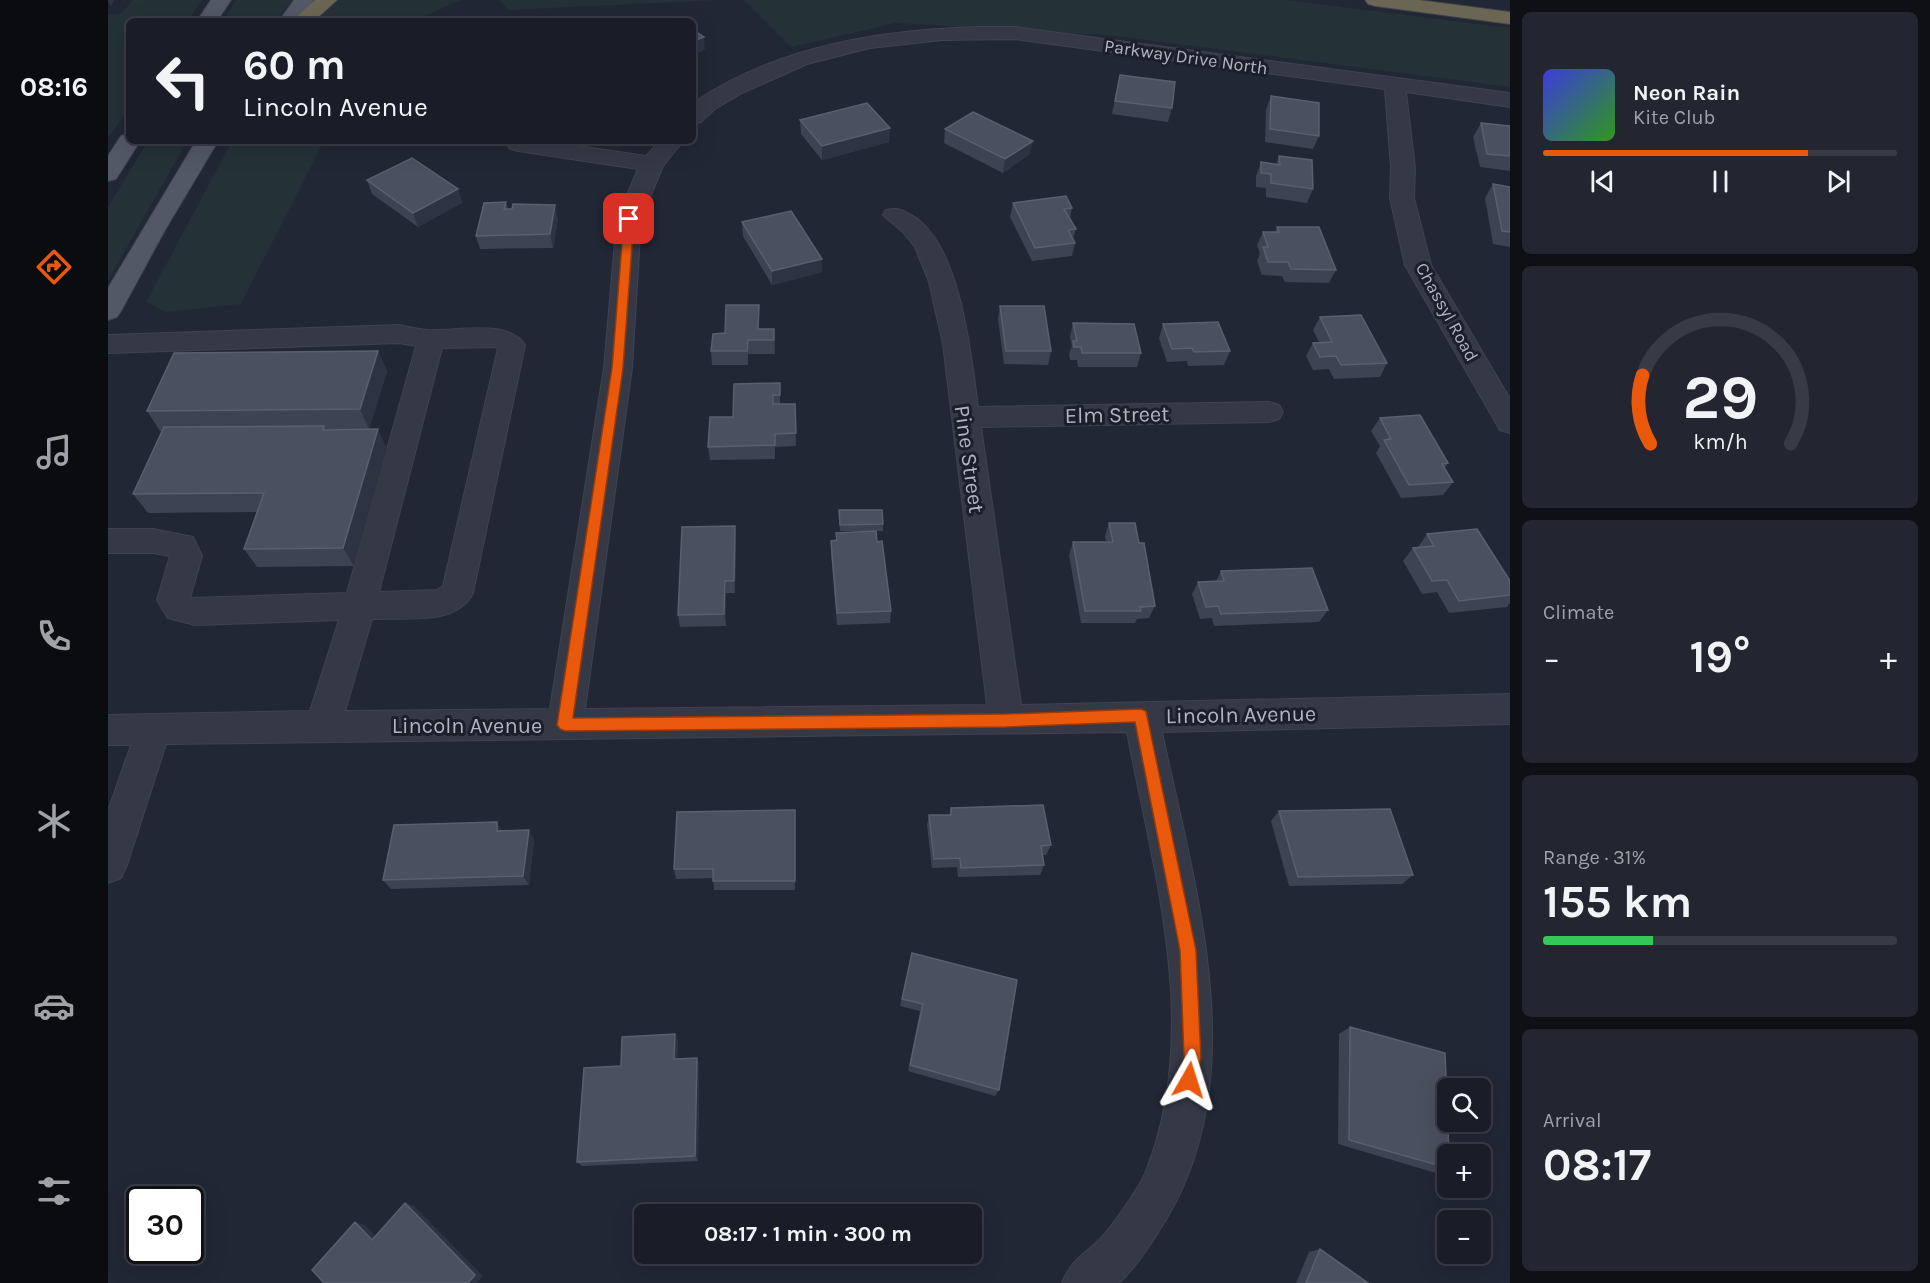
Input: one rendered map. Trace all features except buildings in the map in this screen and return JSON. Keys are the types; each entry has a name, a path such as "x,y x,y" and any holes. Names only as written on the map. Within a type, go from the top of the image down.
{"highway":[{"path":"306,18 327,0"},
{"path":"1375,0 1510,18"}],"main road":[{"path":"209,18 220,0"},
{"path":"291,18 304,0"},
{"path":"108,174 127,144"},
{"path":"108,311 153,230 205,144"}],"street":[{"name":"Parkway Drive North","path":"696,113 702,106 758,75 807,56 917,36 971,32 1014,33 1510,100"},
{"name":"Chassyl Road","path":"1395,86 1403,168 1402,198 1418,265 1502,394 1510,423"},
{"path":"518,144 652,164"},
{"path":"565,725 618,368 629,219 652,164 669,144"},
{"name":"Pine Street","path":"895,214 912,227 927,245 942,282 956,344 1006,720"},
{"path":"108,344 399,334 426,339 501,338 512,345 457,593 443,603 195,612 179,609 173,600 186,556 182,546 153,542 108,541"},
{"path":"323,726 360,607 429,346 426,339"},
{"name":"Elm Street","path":"964,417 1269,412"},
{"name":"Lincoln Avenue","path":"108,730 1006,720 1510,709"},
{"path":"1085,1283 1119,1252 1163,1186 1183,1124 1192,1058 1188,950 1141,716"},
{"path":"108,865 154,729"}],"shaded area":[{"path":"133,0 202,0 190,18 126,18 126,112 108,138 108,15 120,14"},
{"path":"236,0 292,0 278,18 225,18"},
{"path":"339,0 461,0 420,18 316,18"},
{"path":"499,0 720,0 509,10"},
{"path":"744,0 1287,0 1510,28 1510,87 1116,36 896,23 791,47"},
{"path":"146,144 185,144 108,281 108,207"},
{"path":"230,144 322,144 241,304 166,312 146,302"}],"route":[{"path":"629,219 618,368 565,725 1006,720 1141,716 1188,950 1192,1058 1189,1080"}]}
